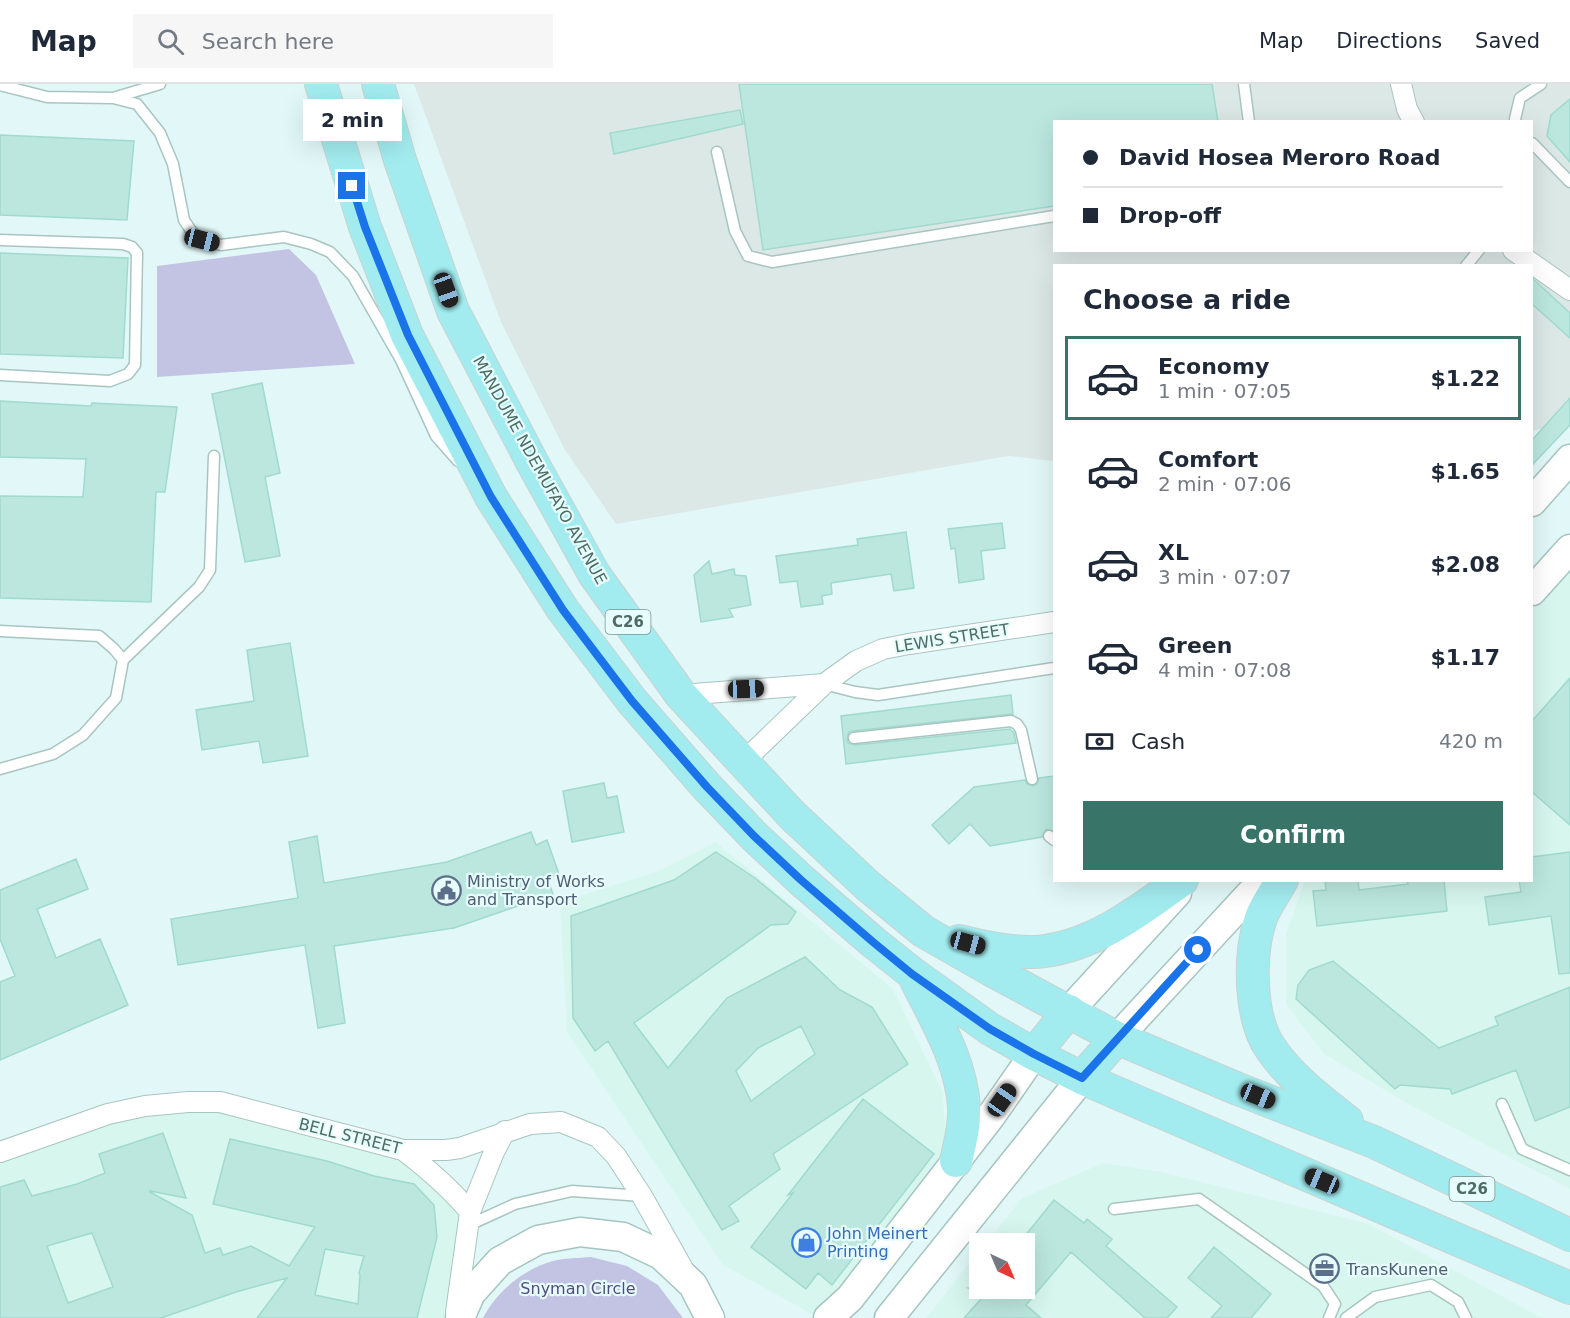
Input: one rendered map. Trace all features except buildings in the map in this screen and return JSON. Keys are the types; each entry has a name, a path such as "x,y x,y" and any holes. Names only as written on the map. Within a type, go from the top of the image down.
{"main road":[{"name":"C26","path":"321,84 365,227 408,335 491,497 563,610 632,701 707,787 801,880 912,974 990,1029 1034,1054 1082,1078 1570,1288"},
{"name":"MANDUME NDEMUFAYO AVENUE","path":"378,84 400,160 453,311 594,574 681,695 792,815 867,885 923,931 1117,1038 1238,1089 1374,1142 1570,1235"},
{"path":"1533,501 1570,459"},
{"path":"1533,590 1570,549"},
{"path":"923,931 990,949 1044,952 1088,940 1136,914 1179,882"},
{"path":"828,1318 850,1298 1069,1011 1186,882"},
{"path":"889,1318 1082,1078 1261,882"},
{"path":"1281,882 1261,918 1253,951 1252,981 1257,1016 1269,1048 1290,1073 1374,1142"},
{"path":"912,974 945,1039 960,1080 964,1108 956,1161"},
{"path":"460,1318 471,1293 500,1261 538,1240 580,1232 623,1237 661,1256 693,1285 710,1318"}],"street":[{"path":"1401,84 1407,109 1413,120"},
{"path":"1516,252 1570,290"},
{"name":"LEWIS STREET","path":"742,763 824,684 856,661 883,649 1053,622"},
{"path":"681,695 824,684"},
{"name":"BELL STREET","path":"0,1152 108,1114 145,1106 188,1102 220,1102 403,1150 453,1149 530,1124 561,1122 598,1137 616,1156 642,1196 693,1285"},
{"path":"455,1318 469,1219 494,1152 505,1131"},
{"path":"403,1150 452,1191 469,1219"}],"lane":[{"path":"113,98 160,84"},
{"path":"1244,84 1249,120"},
{"path":"1515,120 1520,98 1540,84"},
{"path":"0,85 47,97 113,98 137,104 160,133 173,164 184,220 192,232 202,240 221,244 284,237 330,252 353,276 401,360 436,436 491,497"},
{"path":"1533,144 1570,182"},
{"path":"717,152 735,231 748,256 772,262 1053,216"},
{"path":"0,240 123,244 132,247 137,253 135,365 128,374 110,381 0,375"},
{"path":"1468,264 1477,252"},
{"path":"0,769 52,754 83,735 116,698 123,660 199,587 210,570 214,456"},
{"path":"0,631 99,636 123,660"},
{"path":"824,684 855,692 878,694 1053,668"},
{"path":"854,738 1011,721 1021,730 1032,779"},
{"path":"1502,1104 1522,1149 1570,1170"},
{"path":"469,1219 515,1204 572,1191 642,1196"},
{"path":"1114,1209 1199,1199 1323,1286 1335,1304 1329,1318"},
{"path":"1346,1318 1375,1297 1431,1285 1458,1302 1466,1318"}],"shaded area":[{"path":"414,84 1570,84 1570,409 1552,426 1533,431 1533,264 1053,264 1053,461 1008,456 616,524 565,450 501,322"},
{"path":"1570,558 1570,1189 1410,1105 1324,1054 1286,1004 1286,934 1305,882 1533,882 1533,602"},
{"path":"716,842 893,989 942,1091 948,1154 815,1316 723,1265 567,1032 560,902 656,872"},
{"path":"220,1102 403,1150 470,1212 447,1318 0,1318 0,1150 108,1114"},
{"path":"1103,1163 1161,1172 1369,1224 1542,1318 926,1318 969,1264 969,1299 1035,1299 1035,1233 994,1233 1022,1198"}],"green space":[{"path":"289,249 316,275 355,364 157,377 157,266"},
{"name":"Snyman Circle","path":"591,1257 627,1266 658,1285 683,1318 483,1318 512,1282 532,1269 558,1260"}],"place":[{"name":"Ministry of Works and Transport","path":"446,890"},
{"name":"John Meinert Printing","path":"806,1242"},
{"name":"TransKunene","path":"1325,1269"}],"route":[{"path":"352,186 365,227 408,335 491,497 563,610 632,701 707,787 801,880 912,974 990,1029 1082,1078 1198,950"}]}
